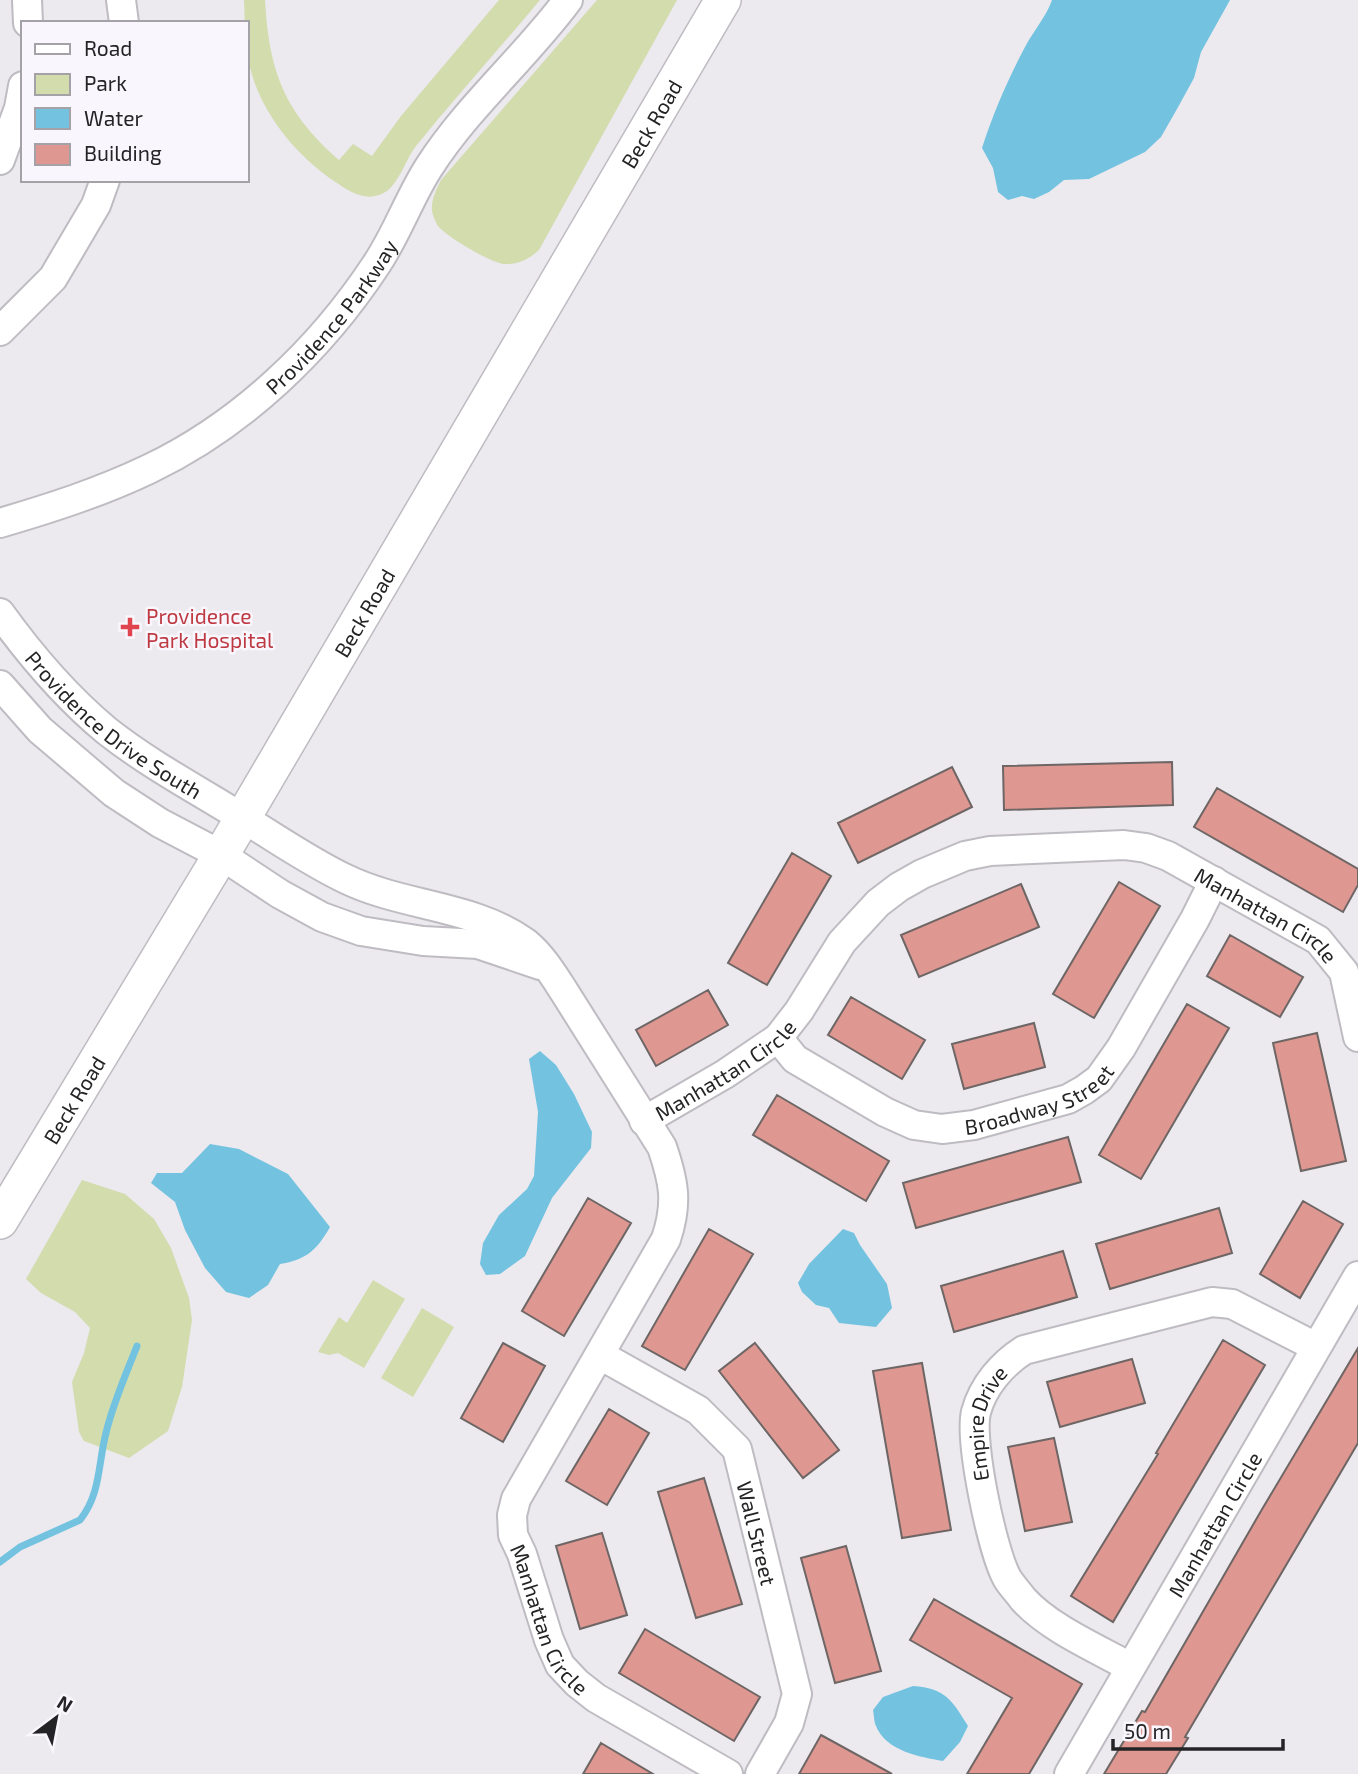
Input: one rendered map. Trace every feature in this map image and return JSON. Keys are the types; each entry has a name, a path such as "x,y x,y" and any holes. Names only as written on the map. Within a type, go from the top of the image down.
{"main road":[{"name":"Beck Road","path":"0,1221 243,818 723,0"}],"street":[{"path":"27,0 27,21"},
{"path":"121,0 124,21"},
{"name":"Providence Parkway","path":"0,523 79,499 150,468 208,436 300,360 376,266 429,167 466,119 568,0"},
{"path":"0,160 21,97"},
{"path":"0,331 53,278 96,205 104,182"},
{"name":"Providence Drive South","path":"0,613 27,650 68,695 107,730 152,763 346,880 394,898 478,918 527,944 549,968 644,1121"},
{"path":"0,685 40,730 114,793 160,823 221,855 322,917 360,931 423,941 478,944 549,968"},
{"name":"Manhattan Circle","path":"728,1774 596,1698 577,1684 560,1665 549,1640 522,1554 513,1535 512,1515 516,1499 666,1239 674,1215 670,1171 662,1147 644,1121 725,1074 778,1038 842,942 859,922 899,887 965,856 990,851 1124,845 1146,848 1168,856 1318,940 1344,972 1358,1037"},
{"name":"Broadway Street","path":"778,1038 795,1059 885,1112 914,1125 942,1129 974,1125 1068,1099 1098,1079 1121,1048 1214,881"},
{"path":"347,926 365,887"},
{"path":"423,941 436,908"},
{"name":"Manhattan Circle","path":"1069,1774 1358,1276"},
{"name":"Empire Drive","path":"1130,1667 1046,1619 1025,1601 1007,1578 990,1530 975,1443 976,1410 989,1385 1008,1360 1024,1350 1212,1302 1232,1304 1316,1347"},
{"name":"Wall Street","path":"600,1355 698,1410 737,1448 797,1694 789,1723 760,1774"}],"green space":[{"path":"244,0 265,0 271,48 283,89 305,125 339,160 353,144 372,156 401,116 499,0 540,0 416,146 392,187 373,196 359,195 340,185 308,160 285,136 266,108 253,78 248,54 248,21 245,21"},
{"path":"597,0 677,0 539,250 519,262 498,263 459,243 438,226 432,211 436,191 441,180"},
{"path":"82,1180 125,1194 154,1219 171,1248 189,1298 192,1320 182,1387 168,1431 129,1458 84,1441 79,1432 72,1382 84,1353 90,1328 75,1312 41,1293 26,1279"},
{"path":"373,1280 405,1299 364,1368 338,1353 329,1355 318,1352 339,1317 347,1323"},
{"path":"422,1308 454,1327 413,1397 381,1378"}],"water":[{"path":"1052,0 1230,0 1201,52 1194,78 1177,109 1161,137 1145,152 1089,179 1064,180 1049,192 1034,199 1022,196 1008,200 998,192 993,168 982,148 1013,72"},
{"path":"540,1051 556,1065 574,1094 592,1132 591,1148 552,1198 525,1256 500,1274 486,1275 480,1264 483,1243 499,1215 527,1189 534,1176 538,1112 529,1059"},
{"path":"210,1144 239,1149 288,1174 330,1227 310,1253 280,1264 268,1285 249,1298 226,1292 205,1268 185,1230 175,1202 151,1183 157,1173 182,1173"},
{"path":"843,1229 854,1233 887,1284 892,1308 876,1327 839,1323 829,1308 816,1305 802,1292 798,1283 809,1264"},
{"path":"913,1686 933,1689 946,1697 968,1726 960,1742 943,1761 914,1755 896,1747 881,1735 875,1724 873,1710 883,1697"}],"building":[{"path":"1172,762 1173,805 1004,810 1003,766"},
{"path":"952,767 972,807 858,863 838,823"},
{"path":"1217,788 1358,869 1358,885 1343,912 1194,827"},
{"path":"792,853 831,876 767,985 728,963"},
{"path":"1119,882 1160,906 1094,1018 1053,994"},
{"path":"1021,884 1039,927 919,977 901,935"},
{"path":"1230,935 1303,977 1280,1017 1207,976"},
{"path":"708,990 728,1025 656,1066 636,1030"},
{"path":"851,997 925,1040 902,1079 828,1035"},
{"path":"1187,1004 1229,1028 1141,1179 1099,1155"},
{"path":"1034,1023 1045,1067 964,1089 952,1044"},
{"path":"1317,1033 1346,1161 1301,1171 1273,1043"},
{"path":"777,1095 889,1161 866,1201 753,1135"},
{"path":"1068,1137 1081,1182 916,1228 903,1183"},
{"path":"588,1198 631,1223 564,1336 522,1311"},
{"path":"1303,1201 1343,1224 1300,1298 1260,1274"},
{"path":"1219,1208 1232,1253 1110,1289 1096,1244"},
{"path":"709,1229 753,1254 685,1370 642,1346"},
{"path":"1063,1251 1077,1297 954,1332 941,1286"},
{"path":"1223,1340 1265,1365 1113,1622 1071,1596 1158,1454 1156,1453"},
{"path":"503,1343 545,1366 503,1442 461,1418"},
{"path":"755,1343 839,1450 803,1478 719,1371"},
{"path":"1358,1348 1358,1443 1185,1737 1188,1738 1166,1774 1104,1774 1142,1711 1145,1712"},
{"path":"1132,1359 1145,1403 1060,1427 1047,1382"},
{"path":"922,1363 951,1530 902,1538 873,1371"},
{"path":"609,1409 649,1433 607,1505 566,1481"},
{"path":"1054,1438 1072,1522 1025,1531 1008,1447"},
{"path":"704,1478 742,1604 696,1618 658,1492"},
{"path":"602,1533 627,1615 580,1629 556,1546"},
{"path":"846,1546 881,1671 835,1683 801,1558"},
{"path":"934,1599 1082,1684 1029,1774 967,1774 1012,1698 910,1640"},
{"path":"645,1629 760,1697 734,1741 619,1673"},
{"path":"821,1735 892,1774 799,1774"},
{"path":"601,1743 653,1774 583,1774"}],"waterway":[{"path":"0,1562 20,1547 80,1520 87,1510 98,1478 112,1411 137,1346"}],"place":[{"name":"Providence Park Hospital","path":"130,627"}]}
